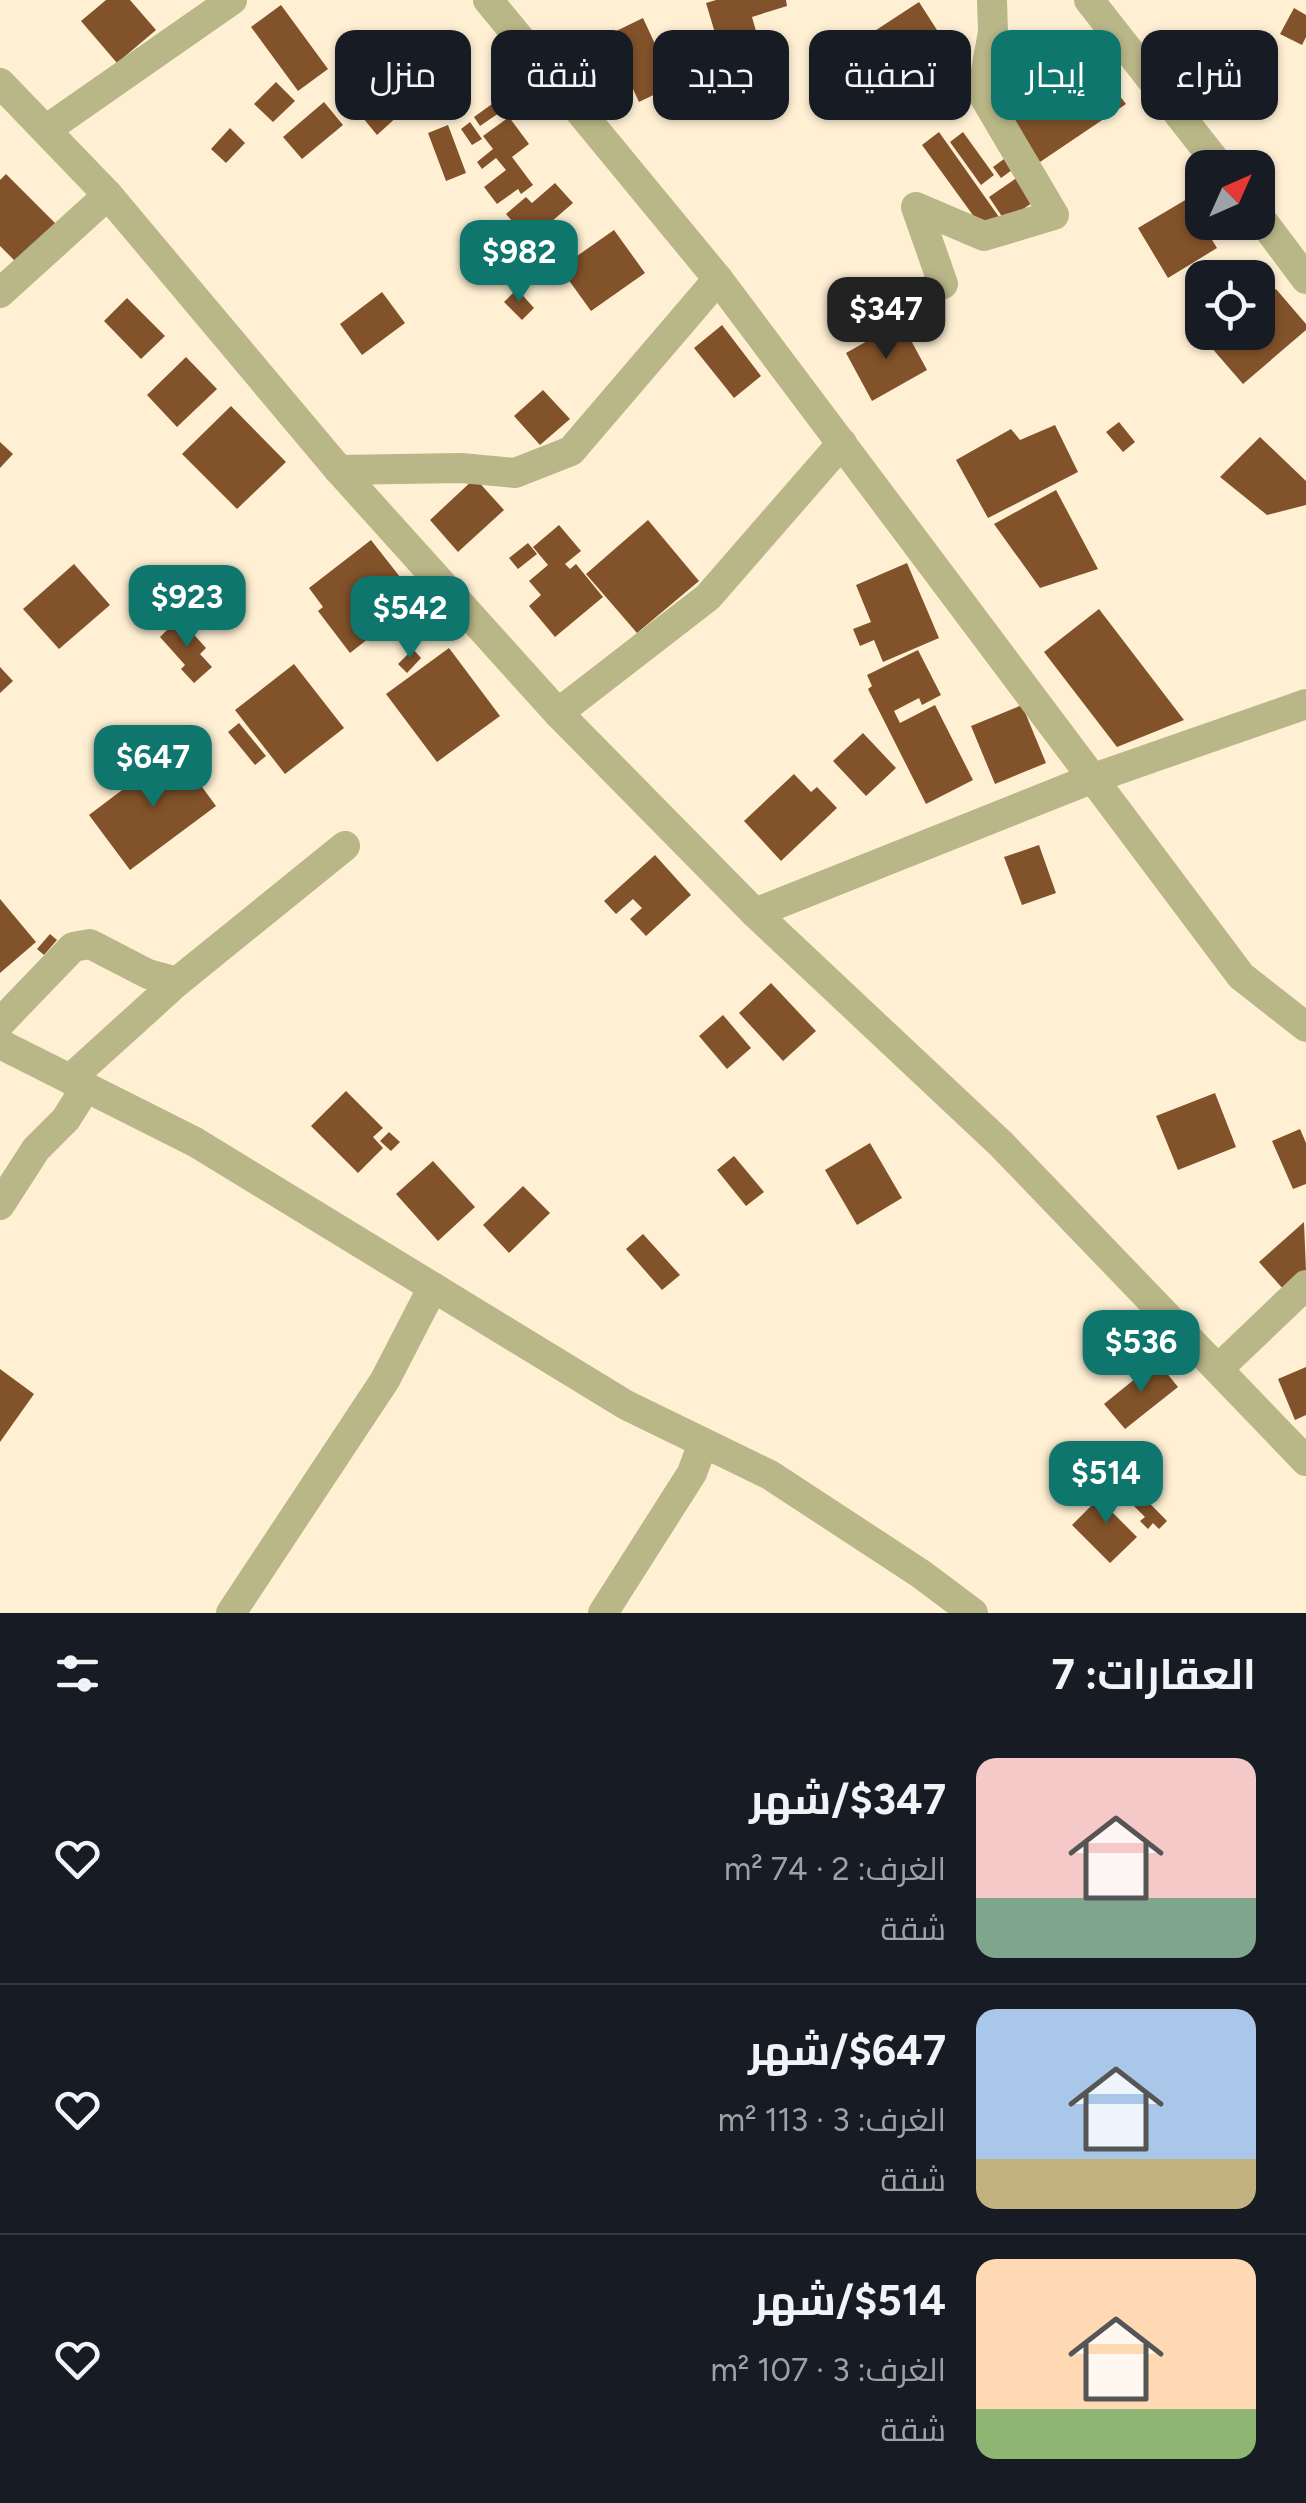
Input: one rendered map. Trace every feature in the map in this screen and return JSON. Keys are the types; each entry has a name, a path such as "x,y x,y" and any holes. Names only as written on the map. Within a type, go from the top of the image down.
{"street":[{"path":"47,129 232,0"},
{"path":"489,0 718,279 1241,976 1306,1027"},
{"path":"943,284 916,207 984,236 1054,215 982,93 993,32 992,0"},
{"path":"1089,0 1207,150"},
{"path":"0,83 108,195 339,470 558,713 754,912 1001,1144 1306,1460"},
{"path":"0,293 108,195"},
{"path":"1275,238 1306,280"},
{"path":"339,470 461,468 515,473 572,451 718,279"},
{"path":"558,713 708,597 842,443"},
{"path":"754,912 1091,779 1306,704"},
{"path":"0,1204 36,1149 66,1118 78,1083 177,982 345,846"},
{"path":"0,1022 74,947 90,944 148,974 177,982"},
{"path":"0,1044 195,1142 626,1405 770,1475 963,1610"},
{"path":"1219,1368 1306,1285"},
{"path":"232,1613 385,1380 433,1287"},
{"path":"603,1613 692,1473 703,1443"}],"building":[{"path":"106,0 130,0 156,30 117,63 81,21"},
{"path":"786,0 787,6 752,17 756,30 714,30 706,3"},
{"path":"919,2 937,30 876,30"},
{"path":"281,5 328,69 298,91 251,27"},
{"path":"1294,8 1306,15 1302,45 1280,34"},
{"path":"643,18 653,40 653,95 639,102 633,89 633,30 618,30"},
{"path":"276,82 295,101 273,122 254,104"},
{"path":"324,102 343,125 302,159 283,137"},
{"path":"491,105 491,118 480,126 474,117"},
{"path":"365,120 394,120 377,135"},
{"path":"505,120 511,120 529,144 512,157 533,185 521,194 518,189 497,204 484,187 506,170 496,158 482,169 477,162 493,149 483,136"},
{"path":"1014,120 1102,120 1040,162"},
{"path":"470,122 482,139 472,145 461,129"},
{"path":"448,125 466,173 446,181 428,133"},
{"path":"230,128 245,143 226,163 211,149"},
{"path":"939,132 999,217 983,229 922,145"},
{"path":"963,132 994,175 981,185 950,142"},
{"path":"1004,159 1012,170 1001,178 993,167"},
{"path":"6,174 62,230 23,269 0,246 0,180"},
{"path":"1018,177 1035,201 1005,221 989,197"},
{"path":"555,183 573,203 529,241 506,214 526,197 532,203"},
{"path":"1185,200 1185,240 1212,240 1217,248 1197,260 1185,260 1185,268 1168,278 1138,228"},
{"path":"614,230 645,273 591,311 560,268"},
{"path":"517,289 534,308 522,320 504,302"},
{"path":"1275,290 1306,324 1306,330 1243,384 1213,350 1275,350"},
{"path":"382,292 405,323 362,355 340,324"},
{"path":"127,298 165,336 141,359 104,321"},
{"path":"901,322 927,370 872,401 846,353"},
{"path":"722,325 761,376 734,398 694,348"},
{"path":"186,357 217,389 177,427 147,395"},
{"path":"543,390 570,419 540,445 514,416"},
{"path":"231,406 286,462 237,509 182,454"},
{"path":"1119,422 1135,442 1123,452 1106,432"},
{"path":"1055,425 1078,472 988,518 956,460 1011,429 1020,440"},
{"path":"1260,437 1306,481 1306,505 1267,515 1220,477"},
{"path":"0,442 13,454 0,468"},
{"path":"475,478 504,510 458,552 430,520"},
{"path":"1056,490 1098,569 1040,588 994,524"},
{"path":"648,520 699,581 637,633 586,574"},
{"path":"559,525 581,551 565,564 570,569 576,564 603,597 555,637 529,606 541,595 529,581 548,565 533,547"},
{"path":"371,540 411,591 367,626 373,635 350,653 318,611 323,607 309,588"},
{"path":"528,543 537,554 518,569 509,558"},
{"path":"907,563 939,638 883,662 874,640 860,646 853,629 871,622 856,585"},
{"path":"74,564 110,605 59,649 23,609"},
{"path":"1099,609 1184,720 1117,747 1044,652"},
{"path":"179,618 206,648 200,654 212,667 194,683 181,669 185,665 160,637"},
{"path":"449,648 500,716 437,762 386,694"},
{"path":"413,649 421,658 407,673 398,664"},
{"path":"918,650 941,695 922,705 919,698 894,711 900,723 935,705 973,780 926,804 868,689 872,686 867,675"},
{"path":"294,664 344,728 285,774 235,710"},
{"path":"0,667 13,681 0,693"},
{"path":"1022,705 1046,763 995,784 971,726"},
{"path":"239,723 266,756 255,765 228,732"},
{"path":"863,733 896,768 866,796 833,761"},
{"path":"175,750 216,806 130,870 89,815"},
{"path":"794,774 811,792 817,787 837,808 781,861 744,821"},
{"path":"1039,845 1056,893 1022,905 1004,857"},
{"path":"655,855 691,895 646,936 630,919 642,908 633,899 616,914 604,901"},
{"path":"0,899 36,942 0,973"},
{"path":"50,934 57,940 44,955 37,949"},
{"path":"771,983 816,1031 783,1061 739,1013"},
{"path":"723,1015 751,1048 727,1069 699,1036"},
{"path":"346,1091 383,1128 373,1137 383,1148 358,1173 311,1126"},
{"path":"1215,1093 1236,1147 1178,1170 1156,1116"},
{"path":"1300,1129 1306,1143 1306,1184 1293,1189 1272,1141"},
{"path":"389,1132 400,1142 391,1151 380,1141"},
{"path":"870,1143 902,1198 857,1225 825,1170"},
{"path":"734,1156 764,1192 746,1206 717,1170"},
{"path":"433,1161 475,1207 438,1241 396,1194"},
{"path":"523,1186 550,1213 509,1253 483,1225"},
{"path":"1304,1222 1306,1271 1284,1290 1259,1262"},
{"path":"643,1234 680,1275 662,1290 626,1249"},
{"path":"1157,1361 1178,1387 1125,1429 1104,1404"},
{"path":"1306,1367 1306,1415 1295,1420 1278,1379"},
{"path":"0,1369 34,1394 0,1442"},
{"path":"1120,1473 1167,1521 1159,1529 1153,1523 1148,1529 1140,1521 1145,1517 1114,1479"},
{"path":"1113,1484 1129,1499 1123,1505 1116,1498 1107,1507 1137,1537 1110,1563 1072,1525"}]}
